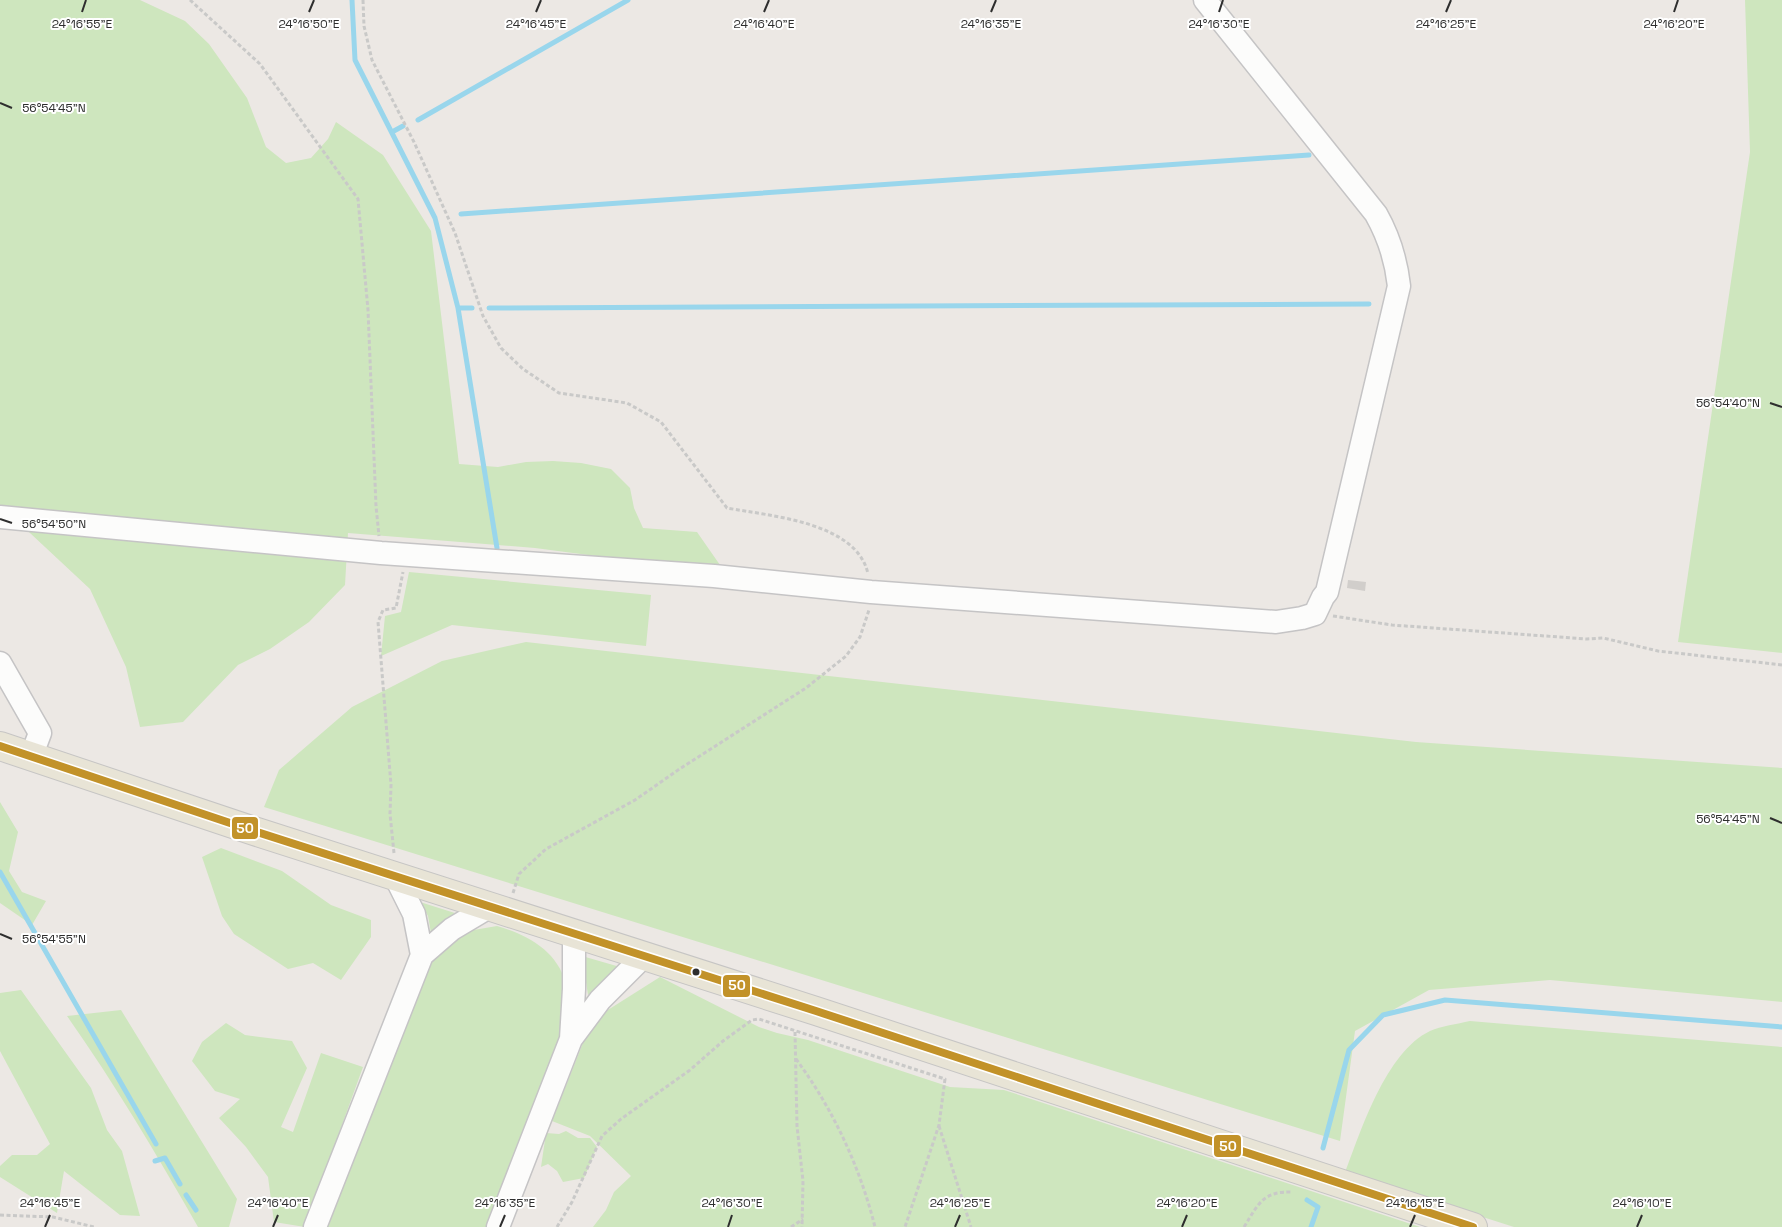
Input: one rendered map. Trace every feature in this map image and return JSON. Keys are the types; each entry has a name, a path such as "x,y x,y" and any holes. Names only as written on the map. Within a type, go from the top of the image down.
{"main road":[{"path":"0,746 497,910 1473,1227"}],"street":[{"path":"0,517 381,553 714,576 871,592 1276,622 1316,614 1327,592 1399,286 1397,268 1391,245 1376,214 1205,0"},
{"path":"0,664 40,734 31,757"},
{"path":"394,876 414,914 422,955"},
{"path":"315,1227 422,955 452,929 497,910"},
{"path":"571,1039 574,989 574,934"},
{"path":"500,1226 571,1039 600,1000 644,957"}],"path":[{"path":"190,0 260,64 358,199 368,310 376,506 381,553"},
{"path":"363,0 364,26 372,60 414,142 455,233 484,316 501,348 523,369 559,393 627,403 661,422 727,508 812,524 848,542 866,566 871,592 868,614 860,637 846,656 806,688 681,768 636,800 546,849 519,874 497,910"},
{"path":"394,876 390,814 391,785 378,622 384,610 396,608 407,554"},
{"path":"1316,614 1392,625 1587,639 1603,638 1658,651 1782,665"},
{"path":"557,1227 572,1202 602,1136 621,1119 690,1070 752,1020 760,1019 795,1032 808,1033 945,1079 939,1126 905,1227"},
{"path":"795,1032 795,1084 803,1181 804,1218 802,1227"},
{"path":"796,1058 818,1089 850,1150 869,1202 875,1227"},
{"path":"939,1126 971,1227"},
{"path":"1244,1227 1258,1205 1275,1192 1297,1192"},
{"path":"0,1215 53,1217 94,1227"},
{"path":"792,1227 804,1218"}],"green space":[{"path":"0,0 140,0 185,21 209,44 247,98 266,147 286,163 311,158 328,139 336,122 383,155 431,231 459,464 498,467 526,462 553,461 581,463 611,469 630,488 634,508 643,528 697,532 720,565 634,561 535,548 348,533 345,585 309,622 270,649 238,665 183,722 140,727 126,667 90,589 0,505"},
{"path":"1745,0 1782,0 1782,653 1678,642 1750,152"},
{"path":"409,572 651,595 646,646 452,625 381,656 385,616 401,612"},
{"path":"526,642 1416,742 1782,768 1782,1002 1550,980 1429,990 1355,1031 1340,1141 264,807 279,770 352,707 442,661"},
{"path":"0,802 18,832 9,871 22,892 46,901 32,925 0,903"},
{"path":"221,848 282,871 331,905 371,920 371,937 341,980 313,963 288,969 234,934 222,916 202,857"},
{"path":"420,902 458,914 431,933 428,916"},
{"path":"497,926 530,939 556,962 566,984 568,1015 488,1227 324,1227 428,963 462,932"},
{"path":"582,956 620,967 588,995"},
{"path":"660,977 759,1027 777,1033 808,1040 950,1087 1004,1090 1420,1227 593,1227 606,1210 614,1192 631,1176 590,1136 552,1121 592,1020"},
{"path":"21,990 91,1088 107,1130 122,1151 140,1216 120,1215 64,1171 57,1213 0,1177 0,1166 12,1155 37,1155 50,1144 0,1051 0,993"},
{"path":"121,1010 237,1199 229,1227 198,1227 135,1120 67,1016"},
{"path":"1470,1021 1782,1047 1782,1227 1514,1227 1345,1173 1367,1115 1388,1074 1400,1056 1414,1041 1430,1031"},
{"path":"226,1023 245,1035 292,1041 307,1068 281,1127 293,1132 321,1053 363,1067 305,1227 274,1222 268,1177 246,1147 219,1118 240,1099 215,1091 192,1061 202,1042"},
{"path":"566,1131 578,1138 590,1138 597,1147 584,1178 563,1182 557,1171 548,1164 541,1167 546,1133 559,1134"}],"building":[{"path":"1348,580 1366,582 1365,591 1347,588"}],"waterway":[{"path":"352,0 355,60 435,218 458,308 497,548"},
{"path":"418,120 628,0"},
{"path":"392,132 403,126"},
{"path":"461,214 1309,155"},
{"path":"489,308 1369,304"},
{"path":"458,308 472,308"},
{"path":"0,872 156,1144"},
{"path":"1323,1148 1349,1050 1383,1015 1445,1000 1782,1027"},
{"path":"155,1161 165,1158 180,1184"},
{"path":"186,1195 196,1210"},
{"path":"1307,1200 1318,1207 1311,1227"}],"transit line":[{"name":"50","path":"0,746 254,831 816,1011 1473,1227"}]}
